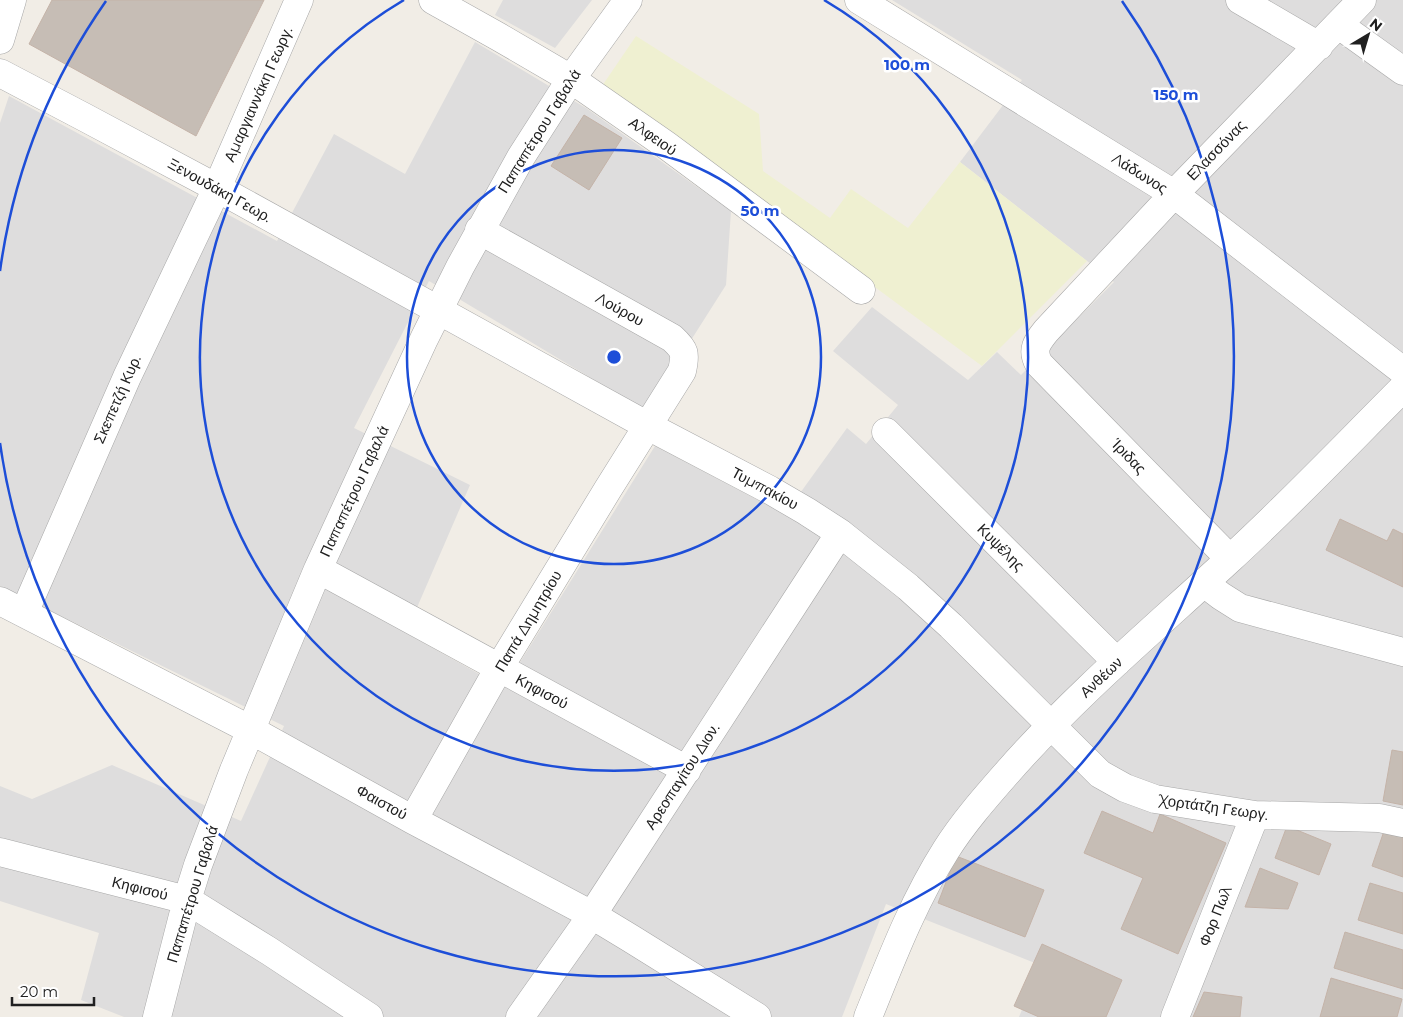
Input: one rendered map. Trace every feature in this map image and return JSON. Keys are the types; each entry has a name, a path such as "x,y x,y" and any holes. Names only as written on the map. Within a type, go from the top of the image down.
{"street":[{"path":"0,40 12,0"},
{"name":"Αμαργιαννάκη Γεωργ.","path":"217,188 299,0"},
{"name":"Αλφειού","path":"432,0 499,36 571,79 666,145 861,290"},
{"name":"Παπαπέτρου Γαβαλά","path":"157,1017 187,900 209,836 251,730 318,569 438,309 479,230 521,157 571,79 628,0"},
{"name":"Λάδωνος","path":"859,0 1174,194 1403,371"},
{"path":"1240,0 1319,46"},
{"name":"Ελασσόνας","path":"1035,349 1046,330 1174,194 1362,0"},
{"path":"1339,25 1403,70"},
{"name":"Ξενουδάκη Γεωρ.","path":"0,73 76,112 438,309"},
{"name":"Σκεπετζή Κυρ.","path":"24,613 126,377 217,188"},
{"name":"Λούρου","path":"479,230 672,338 681,346 685,358 682,370 648,426"},
{"name":"Τυμπακίου","path":"438,309 648,426 806,510 840,533 908,587 951,626 1051,724"},
{"name":"Ίριδας","path":"1035,349 1040,364 1230,559"},
{"name":"Ανθέων","path":"868,1017 918,899 947,848 996,786 1051,724 1230,559 1403,388"},
{"name":"Παπά Δημητρίου","path":"413,820 499,668 648,426"},
{"name":"Κυψέλης","path":"886,432 1117,662"},
{"name":"Αρεοπαγίτου Διον.","path":"520,1017 592,915 840,533"},
{"name":"Κηφισού","path":"318,569 687,770"},
{"path":"1204,582 1240,608 1403,652"},
{"name":"Φαιστού","path":"0,601 251,730 413,820 592,915 757,1017"},
{"name":"Χορτάτζη Γεωργ.","path":"1051,724 1100,774 1125,788 1155,799 1256,815 1379,818 1403,823"},
{"name":"Φορ Πωλ","path":"1175,1017 1256,815"},
{"name":"Κηφισού","path":"0,852 187,900 369,1017"}],"shaded area":[{"path":"503,0 592,0 555,48 495,15"},
{"path":"892,0 1403,0 1403,1017 1019,1017 1040,965 886,904 842,1017 124,1017 81,1000 99,933 0,901 0,786 32,799 112,765 241,821 284,726 0,586 0,123 9,96 277,241 334,134 405,174 475,42 586,108 731,211 726,285 646,411 429,281 354,428 470,485 406,633 504,688 655,446 785,514 847,428 866,444 898,405 833,351 872,307 968,380 997,352 1021,375 1114,282 960,162 1022,80"}],"green space":[{"path":"636,36 759,114 763,171 830,218 851,189 908,228 960,162 1087,261 982,366 602,86"}],"building":[{"path":"52,0 264,0 196,136 29,44"},
{"path":"584,115 622,138 589,190 551,166"},
{"path":"1340,519 1387,541 1393,529 1403,534 1403,587 1326,550"},
{"path":"1392,750 1403,752 1403,805 1383,801"},
{"path":"1102,811 1153,833 1160,814 1226,843 1178,954 1121,929 1143,878 1084,853"},
{"path":"1287,826 1331,844 1319,875 1275,858"},
{"path":"1384,831 1403,837 1403,877 1372,866"},
{"path":"956,856 1044,890 1025,937 938,903"},
{"path":"1260,868 1298,883 1288,909 1245,907"},
{"path":"1370,883 1403,893 1403,934 1358,920"},
{"path":"1345,932 1403,950 1403,989 1334,968"},
{"path":"1042,944 1122,980 1106,1017 1039,1017 1014,1006"},
{"path":"1331,978 1402,999 1397,1017 1320,1017"},
{"path":"1204,992 1242,997 1240,1017 1193,1017"}]}
